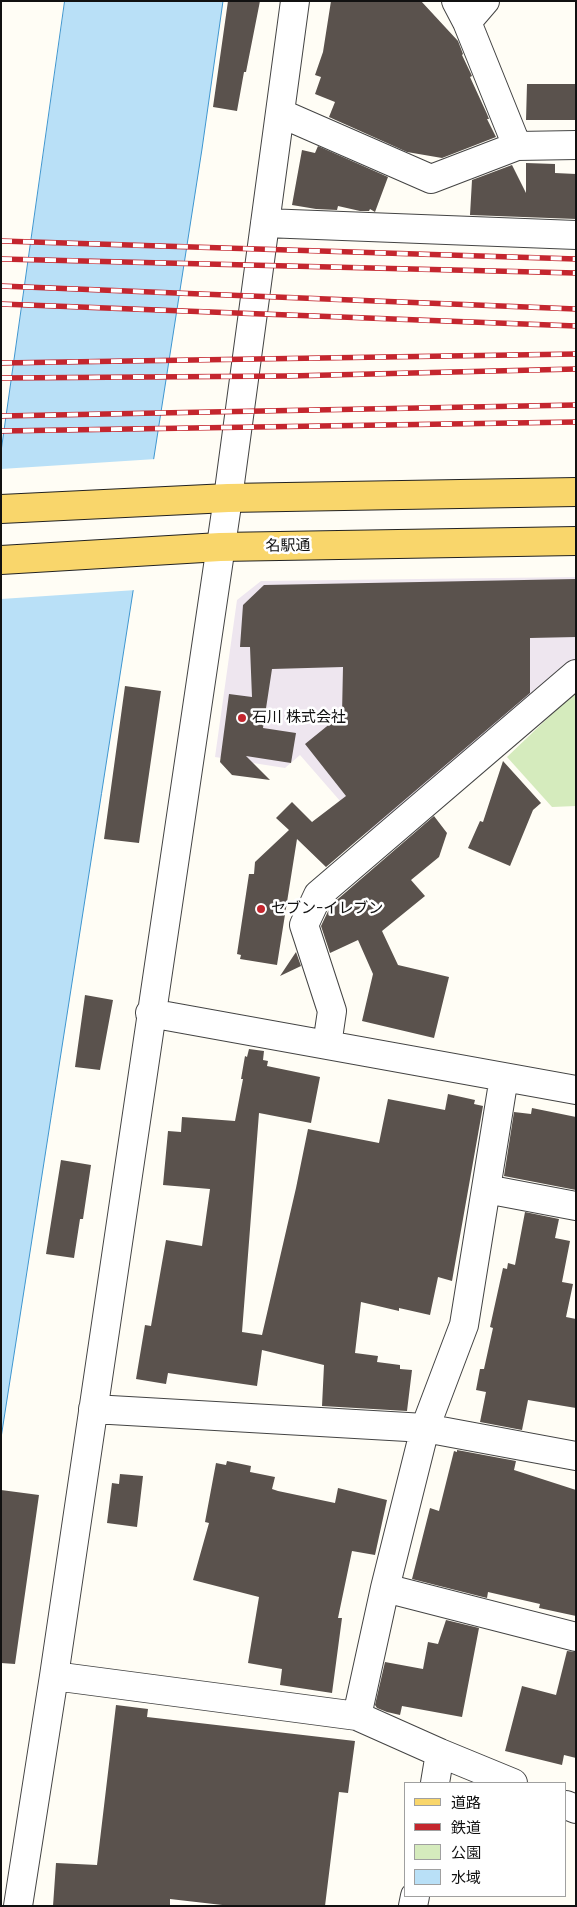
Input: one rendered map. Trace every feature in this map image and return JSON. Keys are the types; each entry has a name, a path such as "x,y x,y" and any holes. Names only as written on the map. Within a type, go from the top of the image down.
{"main road":[{"path":"1,509 228,498 576,492"},
{"name":"名駅通","path":"1,560 220,547 576,541"}],"street":[{"path":"18,1906 54,1676 150,1013 228,498 295,1"},
{"path":"485,1 462,12 517,146"},
{"path":"280,113 431,179 517,146 576,145"},
{"path":"265,223 576,235"},
{"path":"327,1045 332,1011 304,924 318,895 576,674"},
{"path":"150,1013 576,1090"},
{"path":"357,1716 385,1588 425,1428 464,1325 504,1077"},
{"path":"486,1189 576,1206"},
{"path":"93,1409 425,1428 576,1456"},
{"path":"385,1588 576,1637"},
{"path":"54,1676 357,1716 440,1754 510,1782"},
{"path":"434,1782 440,1754"}],"shaded area":[{"path":"576,577 576,667 374,840 300,755 285,768 215,757 237,600 261,581"}],"green space":[{"path":"576,691 576,806 552,807 507,757"}],"water":[{"path":"65,1 223,1 202,149 1,1438 1,452"}],"pier":[{"path":"156,459 136,590 1,599 1,469"}],"building":[{"path":"228,1 260,1 237,111 213,107"},
{"path":"331,1 421,1 458,41 472,76 470,77 496,137 442,158 407,152 329,117 335,102 315,94 321,77 315,75 323,52"},
{"path":"527,84 576,84 576,120 526,120"},
{"path":"318,146 388,177 375,212 370,209 369,211 360,211 338,206 337,210 292,205 302,150 315,153"},
{"path":"526,163 555,164 555,173 576,174 576,219 470,215 472,180 512,165 526,193"},
{"path":"576,579 576,637 530,638 530,693 326,867 297,839 277,965 240,959 241,955 237,954 249,874 254,874 255,862 289,830 276,818 292,802 312,822 346,796 305,744 342,714 343,667 272,669 263,728 296,733 291,763 246,756 270,780 232,775 220,762 229,694 252,697 250,647 240,647 243,605 264,585"},
{"path":"125,686 161,691 139,843 104,839"},
{"path":"503,761 541,803 533,810 510,866 468,848 480,821 483,822"},
{"path":"434,816 447,833 439,857 411,880 425,896 382,931 398,965 449,977 434,1038 362,1021 373,974 358,940 330,953 321,926 331,905"},
{"path":"296,952 301,966 280,976"},
{"path":"85,995 113,1000 100,1070 75,1067"},
{"path":"249,1049 264,1051 263,1060 268,1061 267,1066 320,1077 311,1123 259,1113 242,1332 262,1335 308,1129 379,1143 388,1099 445,1110 448,1094 475,1100 474,1104 483,1106 452,1281 438,1277 430,1315 399,1308 399,1311 361,1302 355,1353 378,1356 377,1362 400,1365 400,1369 412,1370 407,1411 322,1406 324,1365 262,1350 257,1386 168,1373 166,1384 136,1379 145,1325 151,1326 166,1240 202,1246 210,1189 163,1185 168,1131 181,1132 182,1117 235,1121 243,1079 241,1079 245,1056 247,1057"},
{"path":"532,1108 576,1117 576,1190 504,1176 514,1112 531,1114"},
{"path":"61,1160 91,1165 83,1219 80,1219 74,1258 46,1254"},
{"path":"525,1212 559,1219 555,1238 570,1241 562,1282 573,1284 566,1317 576,1319 576,1408 528,1400 522,1430 480,1422 486,1392 476,1390 480,1369 484,1369 493,1328 490,1327 503,1268 507,1269 508,1263 515,1265"},
{"path":"457,1450 516,1461 514,1470 576,1490 576,1616 539,1608 540,1604 488,1592 487,1598 412,1579 430,1508 439,1511 454,1451 457,1452"},
{"path":"227,1461 251,1466 250,1472 275,1477 272,1489 278,1491 335,1503 338,1488 387,1500 375,1555 352,1551 338,1618 342,1618 332,1693 280,1685 282,1669 248,1663 259,1597 193,1580 209,1523 205,1522 216,1463 226,1465"},
{"path":"120,1474 143,1476 137,1527 107,1523 112,1483 119,1484"},
{"path":"1,1490 39,1495 15,1664 1,1663"},
{"path":"446,1620 479,1628 462,1717 402,1706 400,1715 377,1708 375,1705 385,1662 423,1669 428,1642 438,1644"},
{"path":"567,1651 576,1652 576,1758 564,1755 562,1765 505,1751 522,1686 556,1695"},
{"path":"116,1705 148,1709 147,1717 355,1741 348,1793 339,1792 325,1906 231,1906 170,1899 170,1906 53,1906 56,1863 97,1865"}],"railway":[{"path":"1,241 576,259"},
{"path":"1,259 576,273"},
{"path":"1,286 576,309"},
{"path":"1,304 576,326"},
{"path":"1,363 576,354"},
{"path":"1,378 289,376 576,369"},
{"path":"1,416 576,405"},
{"path":"1,431 576,422"}],"place":[{"name":"石川 株式会社","path":"242,718"},
{"name":"セブン-イレブン","path":"261,909"}]}
